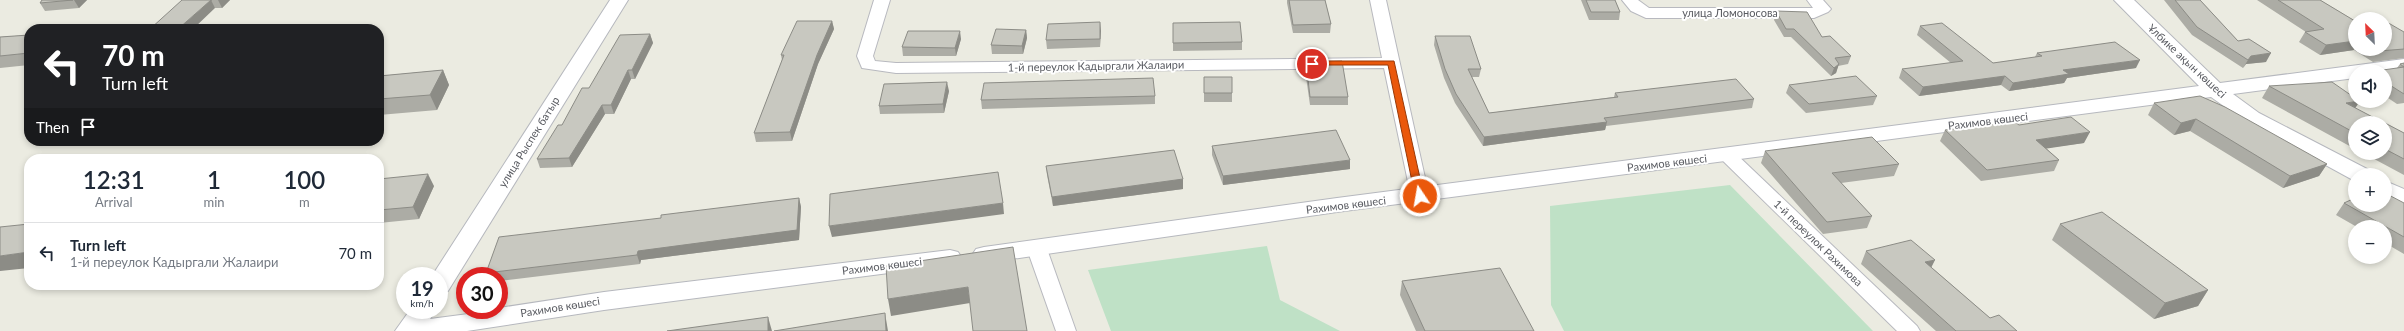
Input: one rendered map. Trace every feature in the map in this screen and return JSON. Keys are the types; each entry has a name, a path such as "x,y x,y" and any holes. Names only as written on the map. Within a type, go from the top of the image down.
{"street":[{"name":"улица Рыспек батыр","path":"448,271 619,0"},
{"name":"1-й переулок Кадыргали Жалаири","path":"882,0 865,56 868,65 896,68 1391,63"},
{"path":"1378,0 1420,196"},
{"name":"улица Ломоносова","path":"1630,0 1636,8 1646,13 1814,13 1822,9 1815,0"},
{"name":"Ұлбике ақын көшесі","path":"2123,0 2217,92 2252,117 2348,168"},
{"path":"2392,67 2404,65"},
{"name":"Рахимов көшесі","path":"409,331 604,300 888,264 1037,249 1337,205 1420,196 2217,92 2348,73"},
{"name":"1-й переулок Рахимова","path":"1727,155 1910,331"},
{"path":"2392,192 2404,198"},
{"path":"1037,249 1066,331"},
{"path":"409,331 417,319"}],"green space":[{"path":"1730,185 1873,331 1564,331 1551,305 1550,206"},
{"path":"1267,246 1280,300 1340,331 1111,331 1088,270"}],"building":[{"path":"42,0 73,0 40,3"},
{"path":"182,0 211,0 184,24 156,24"},
{"path":"1289,0 1325,0 1331,24 1293,25"},
{"path":"1586,0 1615,0 1620,12 1591,12"},
{"path":"2175,0 2200,0 2238,41 2249,39 2271,53 2251,56 2248,60 2197,27"},
{"path":"2278,0 2320,0 2348,17 2348,42 2326,45 2305,32 2324,29"},
{"path":"1776,11 1807,12 1822,37 1830,36 1851,56 1835,58 1839,64 1834,68 1794,29 1786,29"},
{"path":"797,21 832,21 817,55 790,132 754,133 784,55 781,55"},
{"path":"1100,22 1100,39 1046,40 1048,24"},
{"path":"1240,22 1242,42 1173,43 1173,23"},
{"path":"1942,23 1993,63 2042,56 2037,53 2115,42 2140,60 2063,70 2069,74 2013,83 2005,76 1923,87 1902,69 1963,61 1920,26"},
{"path":"2392,25 2404,32 2404,49 2392,50"},
{"path":"996,29 1026,30 1022,46 991,45"},
{"path":"908,31 960,31 955,48 902,47"},
{"path":"650,34 632,70 628,70 611,105 602,105 569,158 537,159 558,125 562,125 582,88 589,88 620,35"},
{"path":"24,35 24,54 0,56 0,37"},
{"path":"1435,36 1470,36 1481,69 1468,69 1489,113 1618,97 1615,93 1736,79 1754,99 1604,118 1607,122 1484,137 1456,94 1445,69"},
{"path":"1342,61 1348,97 1310,97 1306,62"},
{"path":"2404,67 2404,94 2392,86 2392,69"},
{"path":"443,70 430,95 384,99 384,76"},
{"path":"1856,76 1877,96 1809,104 1789,85"},
{"path":"1204,77 1232,77 1232,93 1204,93"},
{"path":"1153,78 1155,96 981,100 984,83"},
{"path":"947,82 943,104 879,106 884,84"},
{"path":"2332,82 2348,93 2348,103 2346,103 2348,104 2348,108 2356,108 2371,116 2348,116 2348,129 2269,86"},
{"path":"2200,96 2225,107 2327,164 2290,176 2196,119 2181,123 2154,103"},
{"path":"2071,117 2090,132 2036,140 2059,160 1987,170 1945,130 2015,122 2019,125"},
{"path":"2392,127 2404,133 2404,159 2392,153"},
{"path":"1336,130 1350,160 1223,176 1212,146"},
{"path":"1872,137 1899,164 1832,173 1872,216 1827,222 1765,151"},
{"path":"1174,150 1183,179 1052,197 1046,166"},
{"path":"998,172 1003,203 829,226 830,194"},
{"path":"428,174 413,207 384,210 384,178"},
{"path":"2392,197 2404,203 2404,237 2392,230 2392,220 2374,220 2360,212 2392,212"},
{"path":"799,198 797,230 638,251 637,255 508,270 508,267 488,267 499,237 661,218 661,215"},
{"path":"2102,212 2208,290 2165,303 2060,224"},
{"path":"24,225 24,253 0,256 0,227"},
{"path":"1911,240 1935,260 1925,262 1990,318 1999,315 2017,331 1956,331 1866,251"},
{"path":"1013,247 1027,331 973,331 968,287 888,299 886,266"},
{"path":"1500,268 1534,331 1425,331 1402,281"},
{"path":"885,313 886,331 774,331"},
{"path":"768,317 768,331 667,331"}],"route":[{"path":"1312,64 1391,63 1420,196"}]}
